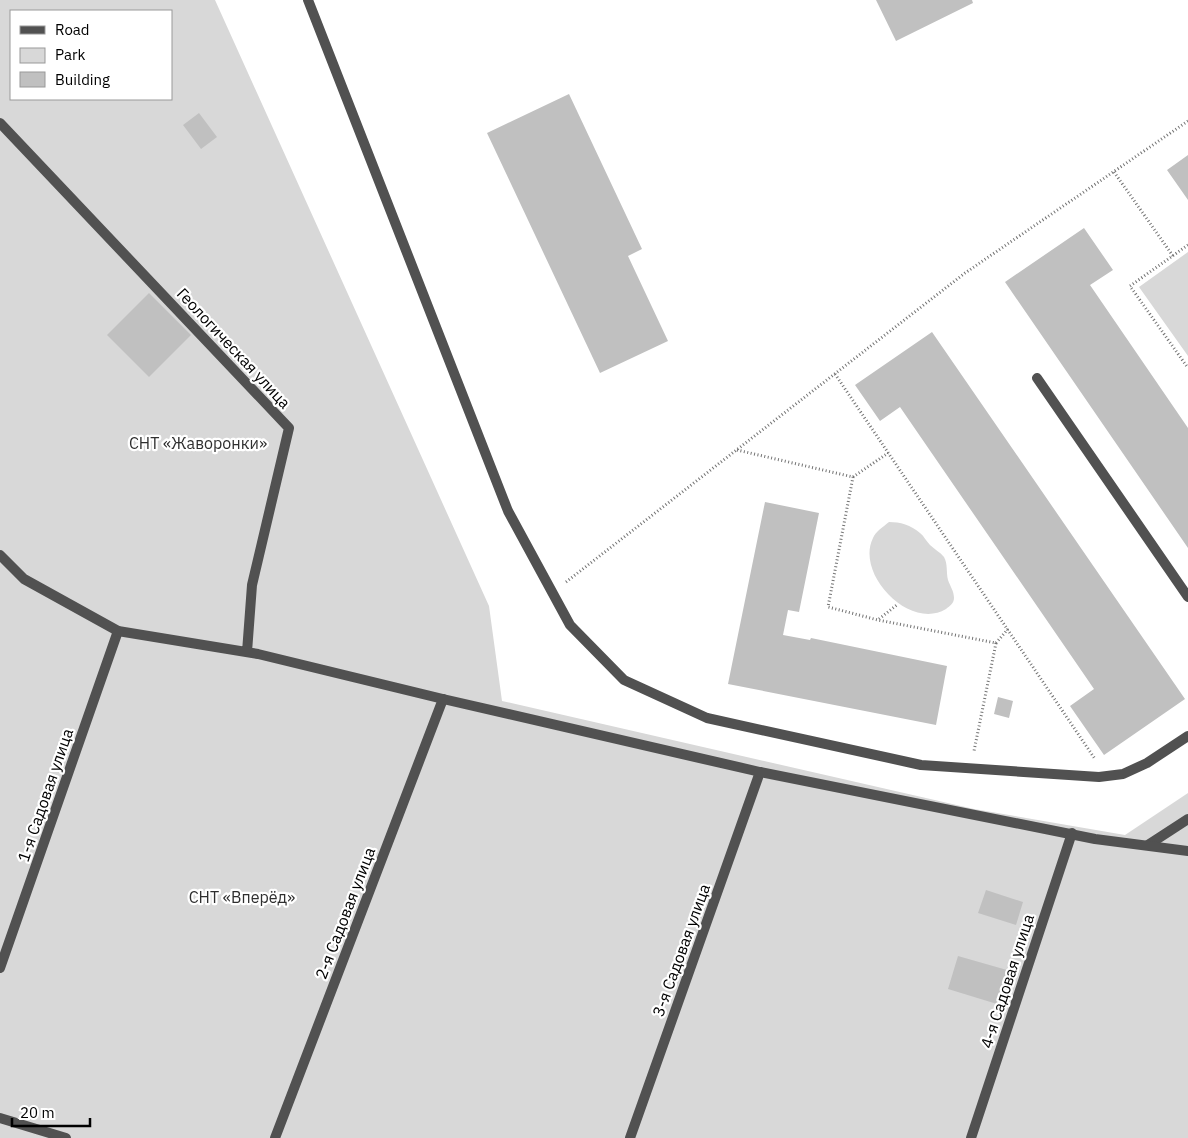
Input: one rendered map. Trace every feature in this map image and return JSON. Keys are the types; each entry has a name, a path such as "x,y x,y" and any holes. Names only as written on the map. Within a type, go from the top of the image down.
{"street":[{"path":"308,0 508,511 570,626 624,680 707,718 921,765 1099,777 1123,774 1147,764 1188,736"},
{"name":"Геологическая улица","path":"0,123 289,428 252,585 247,652"},
{"path":"1037,378 1188,597"},
{"path":"0,556 24,580 118,630 247,652 760,772 1095,838 1188,851"},
{"name":"1-я Садовая улица","path":"0,968 118,630"},
{"name":"2-я Садовая улица","path":"275,1138 443,699"},
{"name":"3-я Садовая улица","path":"630,1138 760,772"},
{"path":"1148,845 1188,819"},
{"name":"4-я Садовая улица","path":"971,1138 1072,833"},
{"path":"0,1118 66,1138"}],"path":[{"path":"552,592 965,273 1188,121"},
{"path":"1114,172 1173,256"},
{"path":"1188,245 1130,286 1188,368"},
{"path":"835,374 1107,776"},
{"path":"736,450 853,477"},
{"path":"888,453 853,477 828,607 878,620 996,642"},
{"path":"878,620 898,604"},
{"path":"971,768 996,642 1008,629"}],"green space":[{"name":"СНТ «Вперёд»","path":"0,0 215,0 489,606 502,701 974,809 1125,835 1188,793 1188,1138 0,1138"},
{"path":"1188,252 1188,356 1139,287"},
{"path":"889,522 901,523 913,528 944,557 948,580 954,598 953,603 946,609 932,614 917,612 902,606 889,595 879,582 872,567 869,552 874,536"}],"building":[{"path":"876,0 972,0 973,3 896,41"},
{"path":"569,94 642,249 628,256 668,341 600,373 487,133"},
{"path":"199,113 217,137 201,149 183,125"},
{"path":"1188,155 1188,200 1167,170"},
{"path":"1084,228 1113,270 1090,285 1188,428 1188,548 1005,282"},
{"path":"149,293 191,335 149,377 107,335"},
{"path":"932,332 1185,699 1104,755 1070,706 1094,689 900,407 880,421 855,385"},
{"path":"765,502 819,513 799,612 788,610 783,635 810,640 811,638 947,666 936,725 728,684"},
{"path":"998,697 1013,701 1009,718 994,714"},
{"path":"986,890 1023,902 1016,925 978,913"},
{"path":"958,956 1007,970 997,1004 948,989"}],"park label":[{"name":"СНТ «Жаворонки»","path":"198,443"}]}
